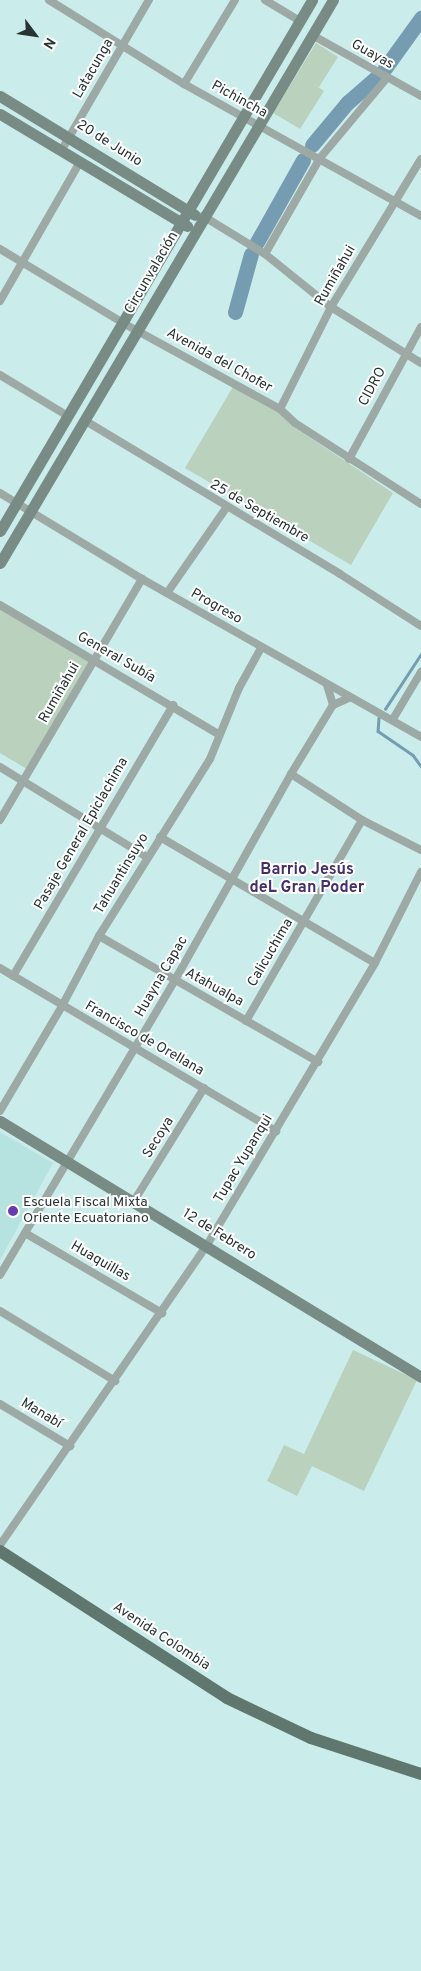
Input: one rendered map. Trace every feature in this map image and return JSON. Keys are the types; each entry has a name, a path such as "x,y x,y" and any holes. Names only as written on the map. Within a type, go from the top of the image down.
{"main road":[{"name":"Circunvalación","path":"0,531 190,211 312,0"},
{"name":"Circunvalación","path":"0,563 202,217 333,0"},
{"name":"20 de Junio","path":"0,96 202,217"},
{"path":"0,114 194,231"},
{"name":"12 de Febrero","path":"0,1121 207,1245 421,1377"},
{"name":"Avenida Colombia","path":"0,1551 227,1698 311,1738 421,1774"}],"street":[{"name":"Pichincha","path":"49,0 184,84 243,118 320,158 421,216"},
{"name":"Latacunga","path":"61,151 149,0"},
{"path":"184,84 236,0"},
{"path":"265,0 300,22"},
{"name":"Guayas","path":"312,36 421,96"},
{"path":"265,254 320,158 387,78"},
{"name":"Rumiñahui","path":"280,409 331,307 421,159"},
{"path":"0,301 80,162"},
{"path":"202,217 265,254 331,307 421,363"},
{"name":"Avenida del Chofer","path":"0,249 123,323 138,329 228,382 280,409 295,423 349,459 419,499"},
{"name":"CIDRO","path":"349,459 421,327"},
{"path":"0,376 68,416"},
{"name":"25 de Septiembre","path":"84,420 226,508 340,574 421,626"},
{"name":"Progreso","path":"0,493 261,648 349,698 393,719 421,737"},
{"path":"167,593 226,508"},
{"name":"Rumiñahui","path":"0,820 142,579"},
{"name":"General Subía","path":"0,605 173,705 218,734"},
{"name":"Tahuantinsuyo","path":"0,1111 62,1006 99,936 210,759 218,734 261,648"},
{"path":"393,719 421,672"},
{"path":"328,685 333,705 349,698"},
{"name":"Pasaje General Epiclachima","path":"13,976 99,827 173,705"},
{"name":"Huayna Capac","path":"0,1274 175,980 291,774 333,705"},
{"path":"0,767 147,857"},
{"path":"291,774 362,820 421,850"},
{"name":"Calicuchima","path":"246,1021 362,820"},
{"path":"160,837 375,963"},
{"name":"Tupac Yupanqui","path":"0,1545 162,1313 207,1245 318,1062 375,963 421,872"},
{"name":"Atahualpa","path":"99,936 318,1062"},
{"name":"Francisco de Orellana","path":"0,968 62,1006 136,1046 276,1132"},
{"name":"Secoya","path":"134,1201 204,1088"},
{"name":"Huaquillas","path":"25,1232 162,1313"},
{"path":"0,1311 115,1381"},
{"name":"Manabí","path":"0,1404 70,1446"}],"shaded area":[{"name":"Escuela Fiscal Mixta Oriente Ecuatoriano","path":"0,1132 53,1163 0,1260"}],"green space":[{"path":"316,43 338,57 319,87 312,83 324,91 300,129 273,113"},
{"path":"234,385 285,414 294,427 393,493 351,565 185,468"},
{"path":"0,608 91,659 27,769 0,753"},
{"path":"353,1350 417,1380 364,1491 312,1466 297,1496 267,1481 284,1445 304,1454"}],"waterway":[{"path":"385,68 421,18"},
{"path":"312,145 347,103 377,77"},
{"path":"257,242 303,160"},
{"path":"235,312 251,254"},
{"path":"385,709 421,654"},
{"path":"379,718 378,731 413,755 421,766"}],"place":[{"name":"Escuela Fiscal Mixta Oriente Ecuatoriano","path":"13,1211"}],"district":[{"name":"Barrio Jesús deL Gran Poder","path":"307,879"}]}
